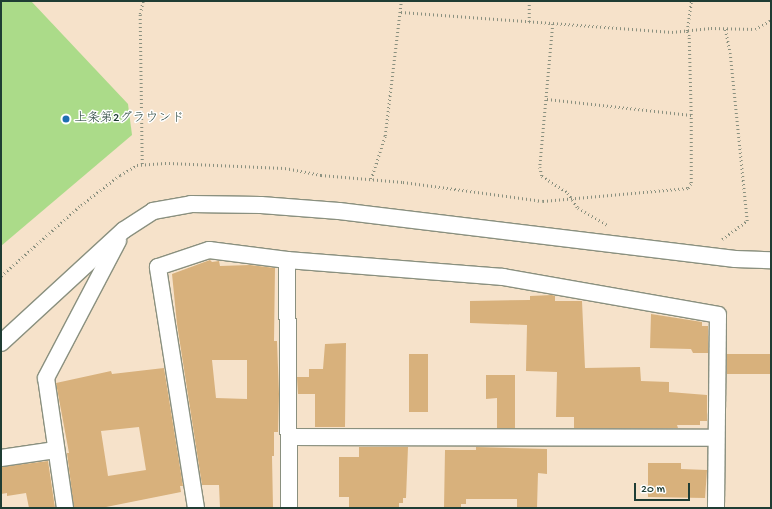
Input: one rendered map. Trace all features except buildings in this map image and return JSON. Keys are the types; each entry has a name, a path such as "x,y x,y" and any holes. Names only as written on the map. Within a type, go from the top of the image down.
{"street":[{"path":"1,343 124,230 153,212 168,207 191,204 261,205 339,210 696,254 771,260"},
{"path":"65,508 46,378 124,230"},
{"path":"196,508 158,267 209,250 287,260 503,277 718,315 716,508"},
{"path":"287,260 290,437 289,508"},
{"path":"290,437 716,438"},
{"path":"1,458 56,450"}],"path":[{"path":"142,164 140,14 143,1"},
{"path":"371,179 385,136 392,69 401,12 401,1"},
{"path":"528,22 529,1"},
{"path":"1,276 81,205 120,174 137,164 285,168 321,175 371,179 544,200 573,199 616,193 688,188 691,183 691,115 689,36 687,31 692,1"},
{"path":"401,12 554,24 687,31 725,28 755,29 771,20"},
{"path":"554,24 540,167 542,176 568,193 578,208 624,237 629,246"},
{"path":"696,254 703,247 728,236 747,221 730,54 725,28"},
{"path":"547,100 691,115"}],"green space":[{"name":"上条第2グラウンド","path":"1,1 31,1 128,104 132,135 1,246"}],"place":[{"name":"上条第2グラウンド","path":"66,119"}]}
